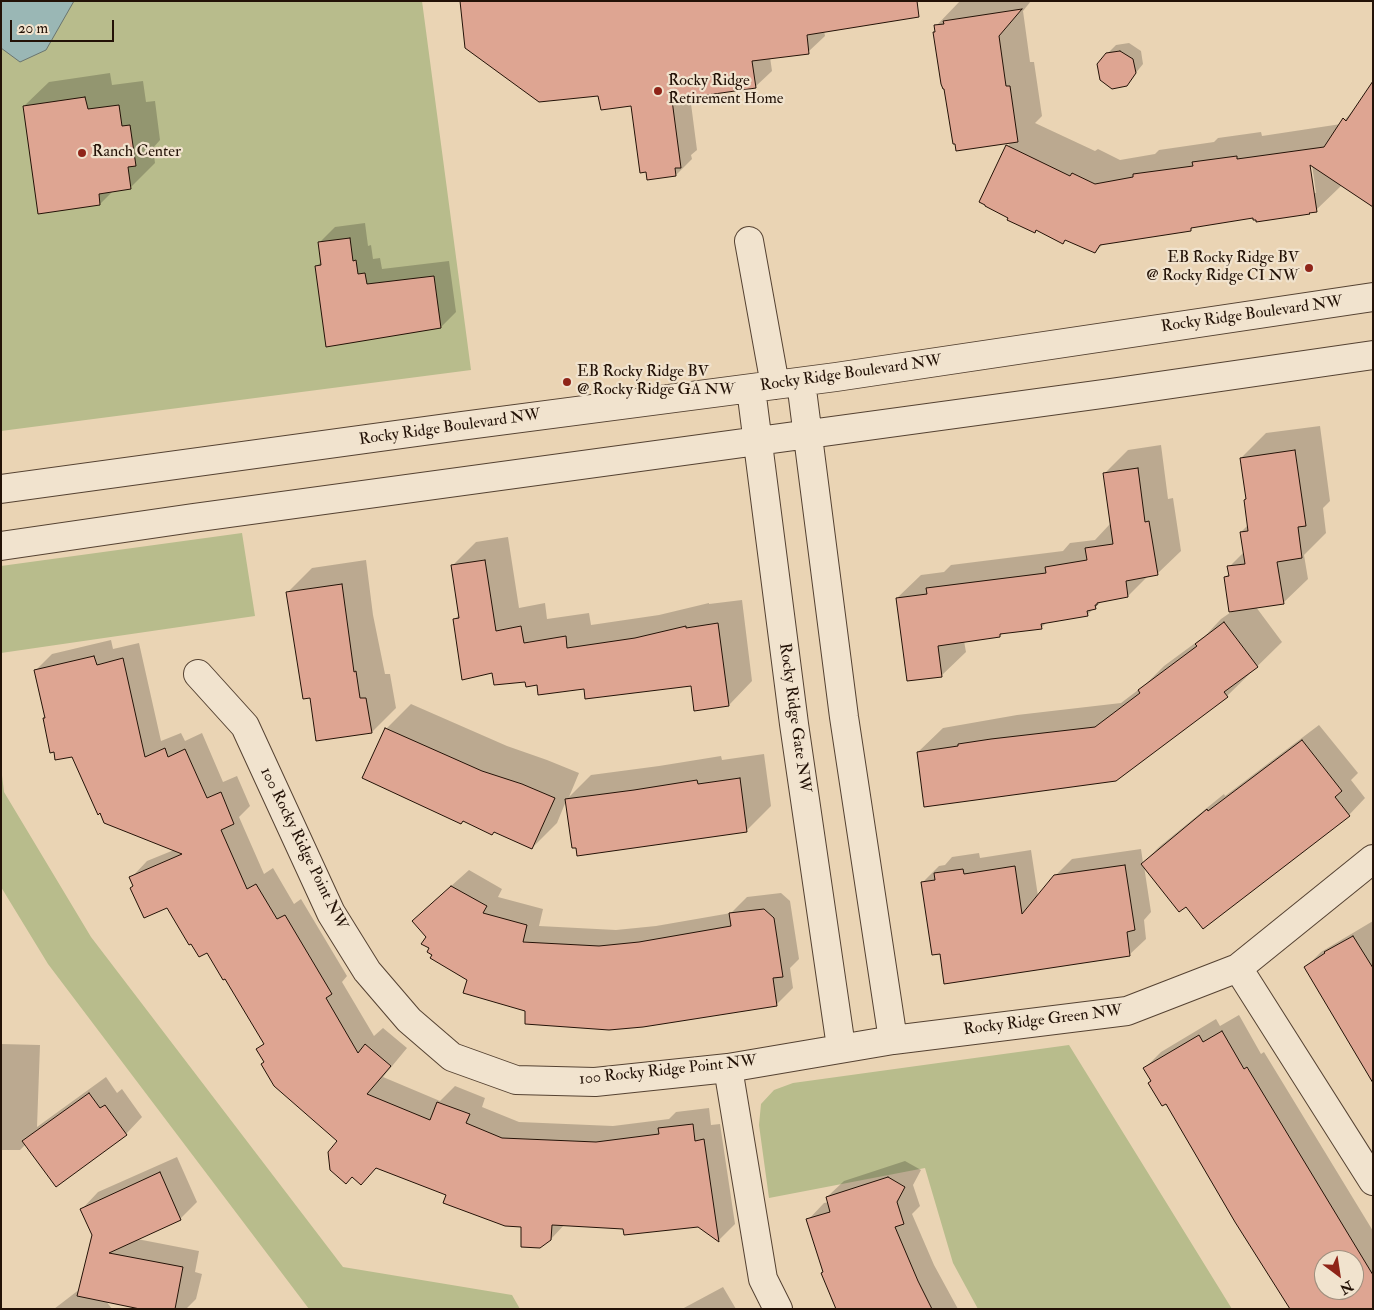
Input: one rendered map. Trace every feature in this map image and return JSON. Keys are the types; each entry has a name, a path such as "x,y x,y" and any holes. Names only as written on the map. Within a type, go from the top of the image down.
{"street":[{"path":"749,241 776,385 807,434 844,717 893,1040"},
{"name":"Rocky Ridge Boulevard NW","path":"1,490 462,426 776,385 1373,297"},
{"path":"1,546 1101,395 1373,355"},
{"name":"Rocky Ridge Gate NW","path":"776,385 759,441 794,724 842,1047"},
{"name":"100 Rocky Ridge Point NW","path":"198,674 245,726 330,914 367,971 409,1020 452,1057 516,1080 595,1082 728,1068 842,1047"},
{"name":"Rocky Ridge Green NW","path":"842,1047 1127,1011 1238,968 1373,859"},
{"path":"1238,968 1373,1182"},
{"path":"728,1068 763,1279 778,1309"}],"green space":[{"path":"1,1 422,1 471,370 1,431"},
{"path":"242,533 255,616 1,653 1,566"},
{"path":"1,767 4,792 91,937 343,1267 512,1295 520,1309 309,1309 48,964 1,887"},
{"path":"1069,1045 1232,1309 978,1309 953,1263 925,1168 769,1198 759,1125 761,1104 774,1090 793,1083"}],"water":[{"path":"1,1 74,1 46,50 20,62 1,48"}],"building":[{"name":"Rocky Ridge Retirement Home","path":"460,1 917,1 919,17 807,35 809,54 752,61 756,88 672,100 681,168 675,168 676,176 647,180 646,172 640,173 631,106 601,110 598,96 539,102 465,48"},
{"path":"1022,9 999,36 1006,86 1010,86 1018,142 956,151 955,144 953,144 944,89 941,84 933,32 935,32 934,25 944,24 943,21"},
{"path":"1120,51 1133,59 1136,73 1127,86 1112,89 1100,80 1097,64 1106,53"},
{"path":"1373,81 1373,207 1310,165 1317,212 1256,222 1253,218 1191,228 1191,231 1100,245 1095,253 1065,240 1063,244 1036,230 1035,233 1007,220 1008,218 979,202 1006,145 1070,176 1072,173 1095,184 1133,177 1133,174 1193,166 1192,162 1237,156 1237,159 1324,147 1343,118 1346,121"},
{"name":"Ranch Center","path":"85,97 88,109 119,105 122,126 130,125 136,166 128,167 131,189 99,194 100,205 38,214 23,106"},
{"path":"350,238 353,261 356,260 358,274 365,273 367,284 434,276 441,328 326,347 315,266 321,265 318,242"},
{"path":"1295,450 1306,526 1298,527 1302,558 1277,562 1284,604 1229,612 1224,577 1229,576 1227,566 1245,564 1240,532 1248,531 1240,458"},
{"path":"1138,468 1145,522 1149,521 1158,575 1126,581 1128,597 1097,603 1095,605 1096,609 1087,611 1088,616 1041,624 1042,629 1000,634 1000,637 938,646 942,677 907,681 896,598 927,594 926,588 1046,573 1045,567 1087,560 1085,548 1113,544 1103,473"},
{"path":"485,560 496,631 521,626 524,643 566,636 567,648 635,638 686,626 686,628 718,623 729,706 694,711 691,686 585,699 584,689 538,695 537,685 526,687 525,682 494,685 492,673 462,680 453,619 459,618 451,565"},
{"path":"342,584 354,672 356,671 360,698 366,698 372,733 316,741 310,698 303,699 286,592"},
{"path":"1224,622 1258,667 1224,692 1228,697 1116,781 924,807 917,752 991,739 1095,727 1140,693 1138,690 1197,646 1195,644"},
{"path":"94,656 97,665 123,658 145,757 165,748 168,757 185,749 207,798 221,792 234,824 221,830 247,889 256,884 277,919 285,915 332,994 326,998 358,1053 365,1044 391,1066 367,1094 430,1120 437,1102 470,1114 466,1123 502,1138 596,1142 659,1134 658,1128 693,1124 695,1141 704,1139 719,1242 698,1227 624,1235 623,1229 552,1225 551,1240 540,1248 521,1247 521,1227 505,1226 443,1203 446,1195 376,1168 361,1185 352,1177 346,1184 330,1170 328,1152 337,1141 274,1086 261,1064 264,1062 256,1049 264,1044 207,953 199,957 191,944 189,945 167,908 144,918 130,888 133,886 129,877 182,854 104,823 100,813 98,815 72,757 55,760 54,752 50,753 43,718 45,718 34,670"},
{"path":"385,728 482,771 522,784 555,798 532,849 494,832 492,835 463,821 461,824 362,778"},
{"path":"1302,740 1342,791 1335,797 1350,816 1203,929 1186,907 1179,912 1141,864 1207,809 1208,811"},
{"path":"740,778 747,832 577,856 576,848 572,848 565,799 697,780 698,784"},
{"path":"1125,865 1135,930 1127,932 1130,956 944,984 940,954 932,955 921,882 935,880 934,873 963,869 964,874 1015,866 1022,914 1054,875"},
{"path":"451,886 487,906 483,913 527,925 523,942 599,946 639,942 731,926 729,913 764,909 774,918 783,977 773,978 777,1006 643,1027 609,1030 525,1024 525,1011 463,993 467,980 430,958 432,955 427,952 429,948 421,944 426,937 412,921"},
{"path":"1353,936 1373,968 1373,1083 1304,967 1324,952"},
{"path":"1222,1031 1244,1069 1247,1067 1358,1250 1314,1250 1314,1300 1364,1300 1364,1260 1373,1275 1373,1309 1290,1309 1235,1222 1166,1104 1162,1106 1148,1083 1151,1081 1143,1068 1199,1035 1203,1042"},
{"path":"89,1093 100,1108 105,1105 127,1135 56,1187 22,1141"},
{"path":"160,1172 181,1220 109,1253 183,1267 175,1309 140,1309 77,1296 92,1235 80,1209"},
{"path":"888,1177 905,1187 897,1202 904,1224 895,1227 932,1309 836,1309 821,1273 823,1272 806,1219 830,1212 826,1197"}],"place":[{"name":"Rocky Ridge Retirement Home","path":"658,91"},
{"name":"Ranch Center","path":"82,153"},
{"name":"EB Rocky Ridge BV @ Rocky Ridge CI NW","path":"1309,268"},
{"name":"EB Rocky Ridge BV @ Rocky Ridge GA NW","path":"567,382"}]}
